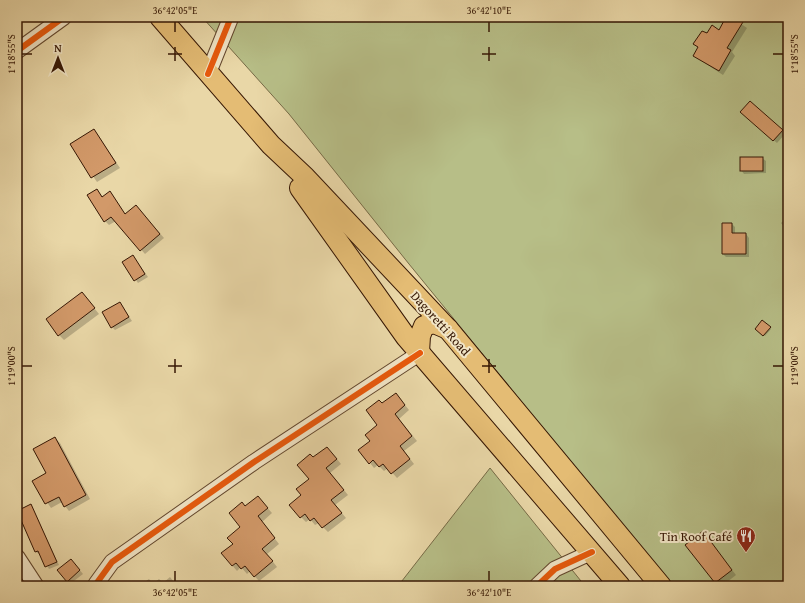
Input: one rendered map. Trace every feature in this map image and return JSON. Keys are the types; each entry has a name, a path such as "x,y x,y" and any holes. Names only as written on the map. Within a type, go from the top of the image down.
{"main road":[{"name":"Dagoretti Road","path":"160,17 271,145 305,177 448,329 661,586"},
{"name":"Dagoretti Road","path":"271,145 406,337 620,586"},
{"path":"420,353 420,336 424,326 434,322 448,329"}],"street":[{"path":"17,51 64,17"},
{"path":"208,74 231,17"},
{"path":"97,586 96,584 112,562 254,462 420,353"},
{"path":"537,586 555,569 592,552"},
{"path":"17,557 36,586"}],"green space":[{"path":"202,17 788,17 788,586 672,586 409,264 289,114"},
{"path":"490,468 585,586 398,586"}],"building":[{"path":"726,17 733,17 743,22 727,48 731,50 719,71 693,56 698,47 693,44 702,31 707,33 712,25 719,30"},
{"path":"750,101 783,130 773,141 740,112"},
{"path":"94,129 116,163 91,178 70,144"},
{"path":"740,157 763,157 763,171 740,171"},
{"path":"97,189 102,197 110,191 125,214 136,205 160,234 140,251 111,217 104,222 87,195"},
{"path":"722,223 732,223 732,233 746,233 746,254 722,254"},
{"path":"133,255 145,274 134,281 122,262"},
{"path":"82,292 95,308 58,336 46,319"},
{"path":"120,302 129,317 111,328 102,312"},
{"path":"762,320 771,327 763,336 755,329"},
{"path":"396,393 405,405 395,414 412,436 400,446 410,459 391,474 383,464 379,467 373,460 369,464 358,450 370,441 365,435 377,425 366,410 379,400 382,403"},
{"path":"55,437 86,495 64,507 59,497 45,504 32,481 46,473 33,449"},
{"path":"327,447 337,459 326,468 344,490 331,500 342,513 322,528 314,518 310,521 305,514 300,518 289,505 301,495 296,489 309,479 297,465 310,454 313,457"},
{"path":"258,496 268,508 258,516 275,538 262,549 273,561 254,577 245,566 241,569 236,563 232,566 221,553 233,544 227,538 240,527 229,513 242,502 245,506"},
{"path":"31,504 57,562 45,567 38,551 35,552 17,511"},
{"path":"703,531 732,570 715,583 685,545"},
{"path":"71,559 80,570 67,582 57,570"}],"cycle path":[{"path":"17,51 64,17"},
{"path":"208,74 231,17"},
{"path":"97,586 96,584 112,562 254,462 420,353"},
{"path":"537,586 555,569 592,552"}],"place":[{"name":"Tin Roof Café","path":"746,553"}]}
